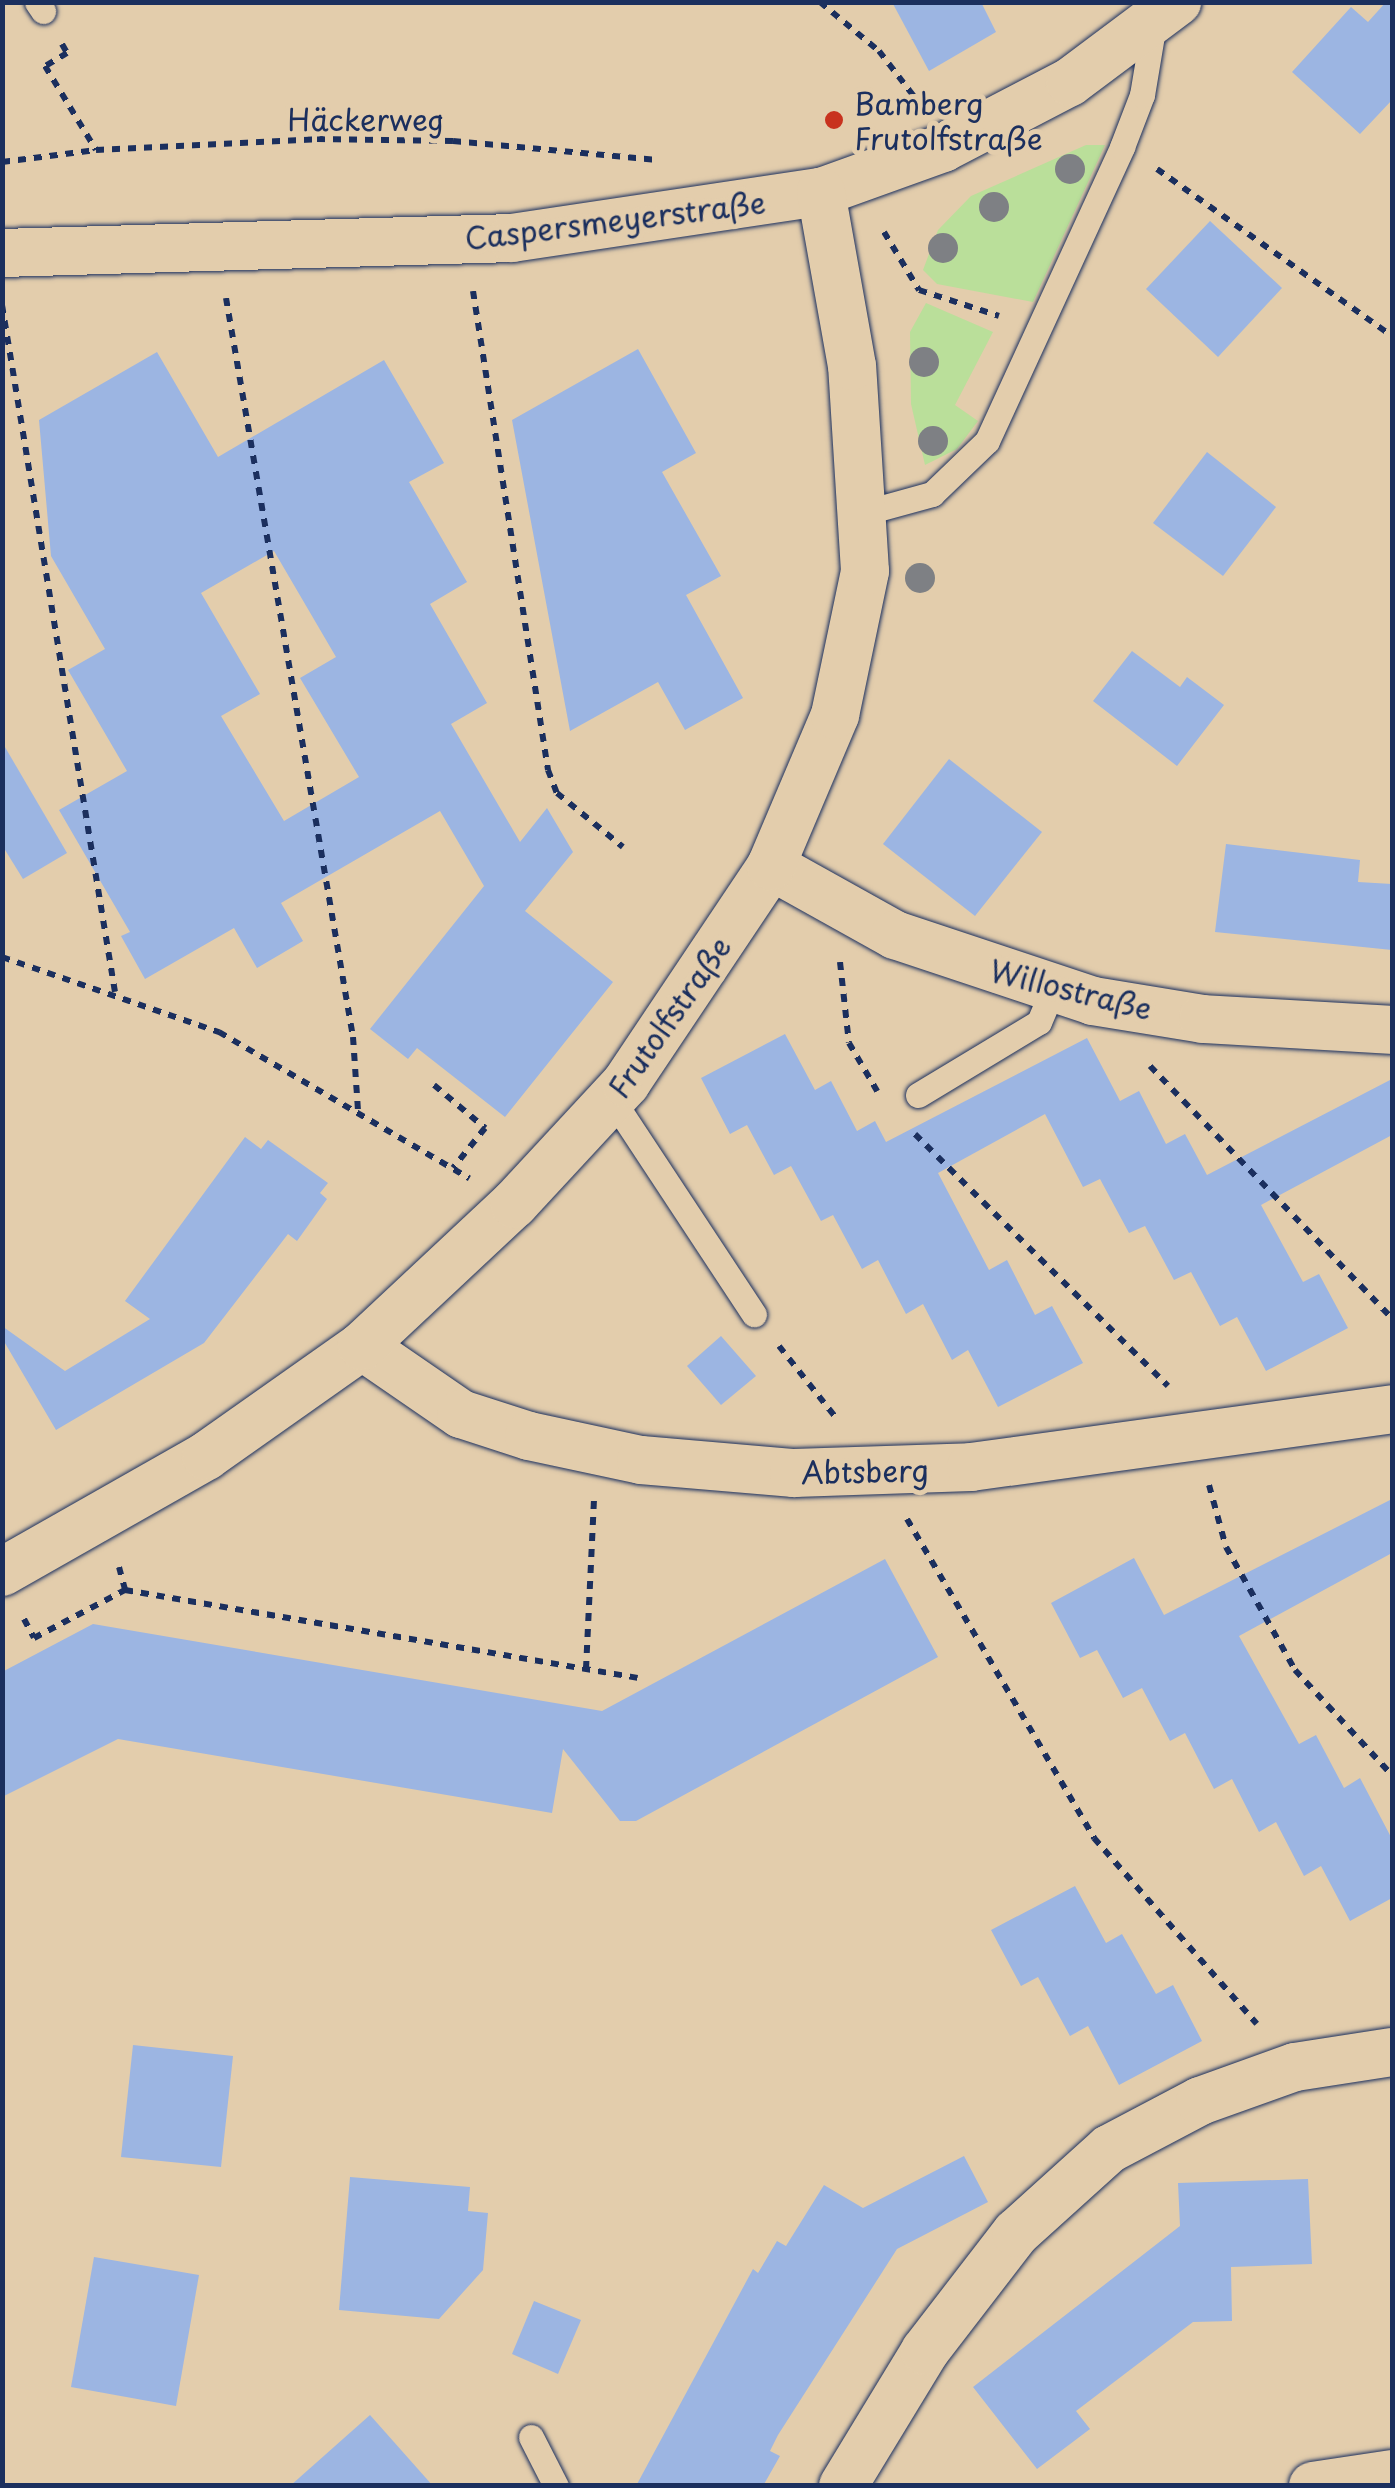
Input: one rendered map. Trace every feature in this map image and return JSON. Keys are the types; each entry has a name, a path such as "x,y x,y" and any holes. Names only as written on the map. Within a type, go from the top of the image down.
{"street":[{"name":"Caspersmeyerstraße","path":"2,253 512,238 692,216 838,187 942,148 1070,82 1165,13"},
{"name":"Frutolfstraße","path":"10,1590 362,1346 514,1204 612,1100 771,866 849,668 864,571 838,187"},
{"name":"Willostraße","path":"771,866 895,934 1053,989 1203,1019 1392,1030"},
{"name":"Abtsberg","path":"362,1346 461,1414 595,1452 794,1473 880,1475 1195,1438 1392,1409"},
{"path":"844,2486 925,2351 1016,2233 1110,2149 1200,2101 1294,2067 1392,2052"},
{"path":"1313,2486 1392,2474"}],"lane":[{"path":"863,513 932,494 961,472 987,441 1142,95 1165,13"},
{"path":"918,1095 1039,1022 1053,989"},
{"path":"612,1100 754,1314"},
{"path":"531,2438 556,2486"}],"path":[{"path":"820,2 879,51 915,96"},
{"path":"67,52 45,66 96,150"},
{"name":"Häckerweg","path":"2,162 96,150 317,139 565,149 670,162 685,186 692,216"},
{"path":"1163,173 1392,336"},
{"path":"838,187 919,290 1039,329"},
{"path":"2,306 115,992"},
{"path":"476,311 548,770 557,793 623,848"},
{"path":"231,334 354,1037 358,1110"},
{"path":"842,906 839,974 849,1043 876,1088"},
{"path":"2,957 115,992 218,1032 514,1204"},
{"path":"434,1085 485,1128 452,1168"},
{"path":"1201,1124 1392,1318"},
{"path":"908,1126 1167,1384 1195,1438 1226,1547 1294,1670 1392,1775"},
{"path":"754,1314 880,1475 1094,1838 1294,2067"},
{"path":"586,1669 595,1452"},
{"path":"10,1590 34,1638 126,1590 638,1678"}],"green space":[{"path":"1086,145 1105,145 1033,302 937,284 923,270 938,230 971,196"},
{"path":"926,303 993,332 955,405 978,421 957,449 925,465 911,404 910,332"}],"building":[{"path":"892,2 981,2 996,32 929,71"},
{"path":"1386,2 1392,2 1392,100 1360,134 1292,72 1351,7 1368,22"},
{"path":"1210,221 1282,288 1218,357 1146,289"},
{"path":"638,349 696,453 662,472 721,576 686,595 743,698 685,730 658,682 570,731 512,420"},
{"path":"157,352 218,457 384,360 444,463 409,482 467,582 430,604 487,703 451,724 520,842 547,808 573,852 525,911 613,982 505,1117 417,1048 408,1059 370,1029 484,886 440,811 281,903 303,941 257,968 234,928 145,979 121,936 130,932 59,810 127,771 68,670 105,649 51,556 39,420","holes":["274,551 336,657 300,678 359,777 284,821 221,716 260,694 201,593"]},
{"path":"1207,452 1276,507 1223,576 1153,523"},
{"path":"1132,651 1180,687 1187,677 1224,705 1177,766 1093,701"},
{"path":"2,742 67,853 23,879 2,845"},
{"path":"949,759 1042,832 975,916 883,844"},
{"path":"1226,844 1360,860 1358,882 1392,884 1392,950 1215,932"},
{"path":"785,1034 815,1090 831,1081 857,1131 875,1121 886,1142 1087,1038 1120,1101 1139,1091 1166,1144 1185,1134 1207,1175 1392,1079 1392,1135 1261,1205 1303,1282 1319,1274 1348,1328 1266,1371 1237,1317 1220,1326 1191,1272 1174,1280 1145,1226 1129,1233 1100,1179 1083,1187 1045,1114 938,1173 989,1270 1007,1260 1035,1315 1052,1306 1083,1363 998,1407 968,1350 952,1360 923,1304 906,1314 878,1260 862,1269 833,1215 821,1221 791,1166 774,1175 747,1125 730,1134 701,1078"},
{"path":"245,1137 261,1149 268,1140 328,1183 320,1193 327,1199 297,1241 288,1234 204,1343 56,1430 2,1338 2,1326 65,1371 150,1319 125,1301"},
{"path":"721,1336 756,1376 721,1405 687,1366"},
{"path":"1392,1499 1392,1553 1239,1636 1299,1744 1316,1735 1344,1788 1360,1778 1392,1839 1392,1898 1350,1921 1321,1866 1304,1876 1276,1822 1259,1832 1232,1779 1214,1789 1185,1733 1170,1741 1142,1688 1123,1698 1097,1650 1080,1658 1051,1603 1134,1558 1164,1615"},
{"path":"885,1559 938,1657 636,1821 620,1821 563,1749 552,1813 118,1739 2,1797 2,1672 93,1624 602,1711"},
{"path":"1075,1886 1106,1943 1122,1934 1156,1994 1173,1985 1202,2041 1119,2085 1088,2026 1070,2036 1038,1977 1021,1986 991,1930"},
{"path":"133,2045 233,2056 221,2167 121,2157"},
{"path":"964,2156 988,2202 897,2249 778,2435 770,2451 780,2456 763,2486 636,2486 753,2269 758,2273 777,2241 786,2246 824,2185 863,2208"},
{"path":"350,2177 470,2187 468,2211 488,2213 483,2270 439,2319 339,2310"},
{"path":"1308,2179 1312,2264 1231,2267 1232,2321 1193,2322 1076,2411 1090,2429 1037,2469 973,2387 1180,2226 1178,2183"},
{"path":"94,2257 199,2275 176,2406 71,2387"},
{"path":"534,2301 581,2320 558,2374 512,2354"},
{"path":"370,2415 433,2486 290,2486"}],"place":[{"name":"Bamberg Frutolfstraße","path":"834,120"}]}
